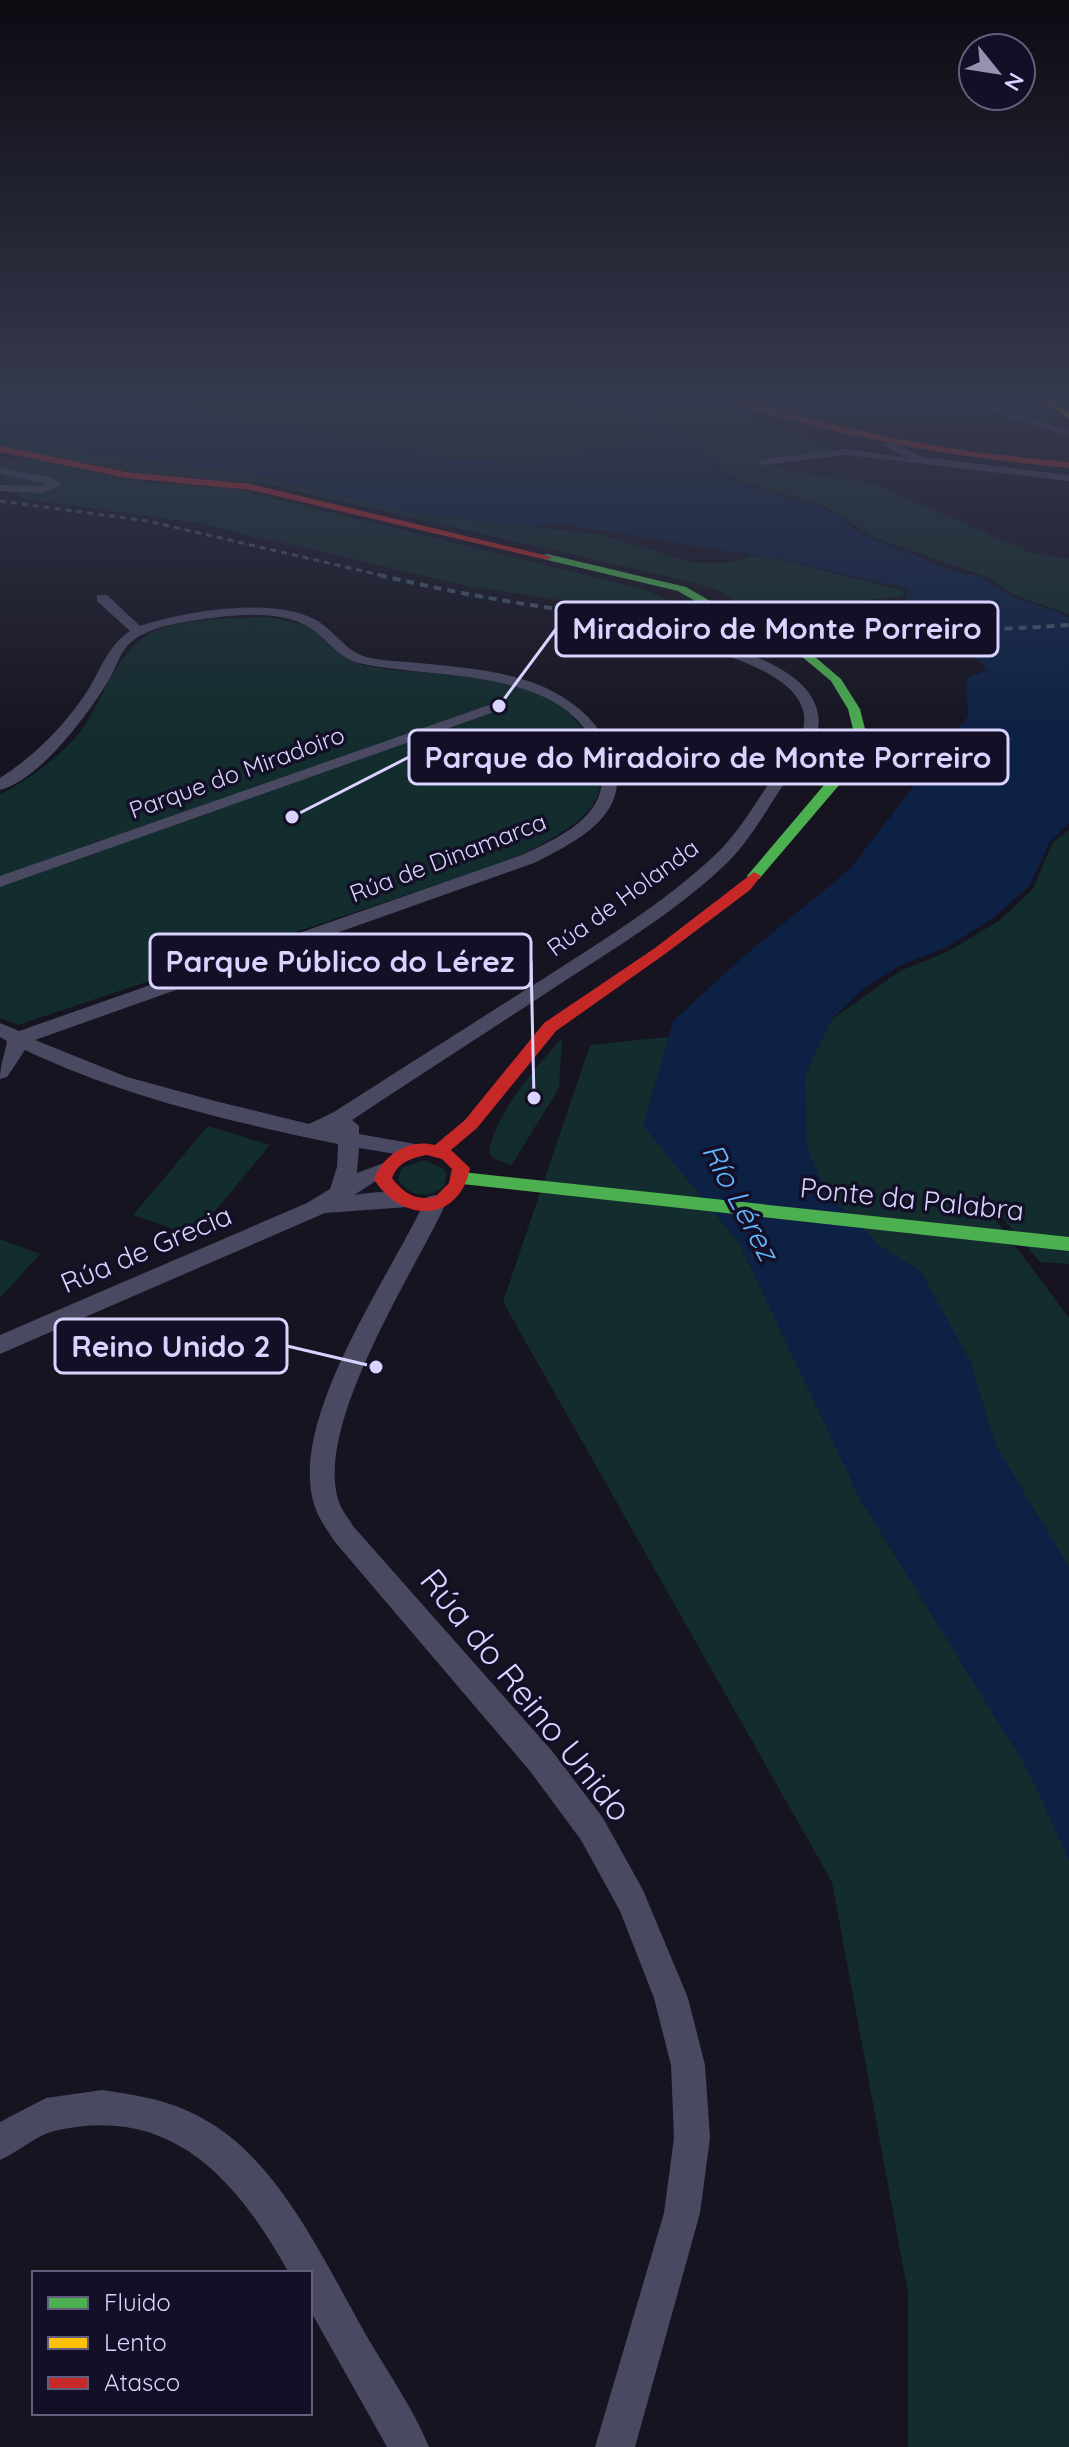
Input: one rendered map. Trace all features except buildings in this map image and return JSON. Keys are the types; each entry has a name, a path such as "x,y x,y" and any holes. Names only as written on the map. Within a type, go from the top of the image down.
{"main road":[{"path":"351,510 652,580 693,594 744,625 796,648 835,679 854,709 860,733 858,747 835,781 745,887 660,951 550,1027 471,1124 439,1151"},
{"path":"461,1173 456,1161 439,1151 414,1150 396,1157 384,1170 385,1188 400,1201 411,1205 435,1203 455,1192 461,1173 517,1065"},
{"name":"Ponte da Palabra","path":"461,1173 514,1184 1069,1244"}],"street":[{"path":"0,785 54,746 73,724 124,640 139,632 102,598"},
{"name":"Rúa de Dinamarca","path":"8,1034 528,859 581,828 601,811 609,795 610,771 602,744 580,716 534,687 463,670 359,659 346,653 317,626 284,615 257,613 197,618 139,632"},
{"name":"Rúa de Holanda","path":"311,1131 365,1103 640,922 723,857 751,821 810,735 814,720 809,704 799,690 777,673 690,639"},
{"name":"Parque do Miradoiro","path":"0,882 489,709"},
{"path":"0,1072 15,1053 8,1034"},
{"path":"8,1034 49,1057 123,1086 347,1140 414,1150"},
{"path":"365,1103 361,1118 374,1144"},
{"name":"Rúa de Holanda","path":"347,1140 352,1117 365,1103"},
{"path":"347,1140 375,1166 384,1170"},
{"path":"340,1192 348,1167 347,1140"},
{"name":"Rúa de Grecia","path":"0,1345 315,1209 340,1192 384,1170"},
{"name":"Rúa de Grecia","path":"315,1209 349,1202 400,1201"},
{"name":"Rúa do Reino Unido","path":"435,1203 342,1389 328,1427 321,1466 326,1502 344,1534 541,1761 592,1829 632,1901 671,1998 688,2065 692,2138 682,2213 615,2447"},
{"path":"0,2142 46,2115 102,2107 167,2118 207,2141 256,2187 309,2271"},
{"path":"312,2277 409,2447"}],"green space":[{"path":"106,510 321,510 643,589 679,605 642,607 573,602 467,586 199,523"},
{"path":"380,510 403,510 603,535 693,563 730,563 751,556 776,559 902,590 904,596 851,602 742,605 717,590"},
{"path":"831,510 934,510 1032,553 1069,559 1069,614 1014,595 990,578 876,538"},
{"path":"266,617 307,627 359,664 500,680 530,689 558,704 580,726 597,758 601,777 598,794 590,809 562,832 514,859 18,1025 0,1018 0,795 65,749 82,729 125,656 144,637 156,630 186,622"},
{"path":"1069,830 1069,1264 1040,1262 994,1208 975,1192 1069,1318 1069,2447 908,2447 908,2293 832,1882 503,1302 590,1045 831,1020 900,971 949,951 1000,920 1033,889 1053,842"},
{"path":"562,1038 559,1088 511,1166 493,1158 489,1153 493,1138 508,1107 529,1076"},
{"path":"208,1126 270,1145 194,1236 133,1215"},
{"path":"424,1160 444,1169 447,1174 444,1186 431,1193 413,1193 398,1179 402,1168"},
{"path":"0,1239 40,1254 0,1298"}],"water":[{"name":"Río Lérez","path":"402,510 826,510 870,538 950,569 981,577 1011,596 1069,619 1069,823 1050,842 1029,886 993,918 947,947 899,966 863,989 831,1020 805,1076 807,1148 827,1192 879,1245 921,1272 971,1363 995,1444 1069,1567 1069,1860 1029,1772 861,1501 740,1245 643,1125 673,1021 744,956 850,869 968,716 966,678 989,670 966,649 955,618 904,604 908,589 784,560 566,525 527,527"}],"railway":[{"path":"68,510 148,521 384,576"},
{"path":"379,575 384,576"},
{"path":"384,576 550,608 722,626 896,632 1069,625"},
{"path":"384,576 388,577"}],"traffic: fast":[{"path":"547,557 682,589 744,625 804,653 835,679 854,709 860,733 858,747 835,781 754,876"},
{"path":"462,1178 1069,1244"}],"traffic: jam":[{"path":"349,510 547,557"},
{"path":"439,1151 471,1124 550,1027 660,951 745,887 754,876"},
{"path":"427,1149 448,1155 461,1168 458,1183 451,1195 440,1202 428,1205 403,1200 383,1179 389,1165 399,1157 427,1149"}],"place":[{"name":"Miradoiro de Monte Porreiro","path":"499,706"},
{"name":"Parque do Miradoiro de Monte Porreiro","path":"292,817"},
{"name":"Parque Público do Lérez","path":"534,1098"},
{"name":"Reino Unido 2","path":"376,1367"}]}
